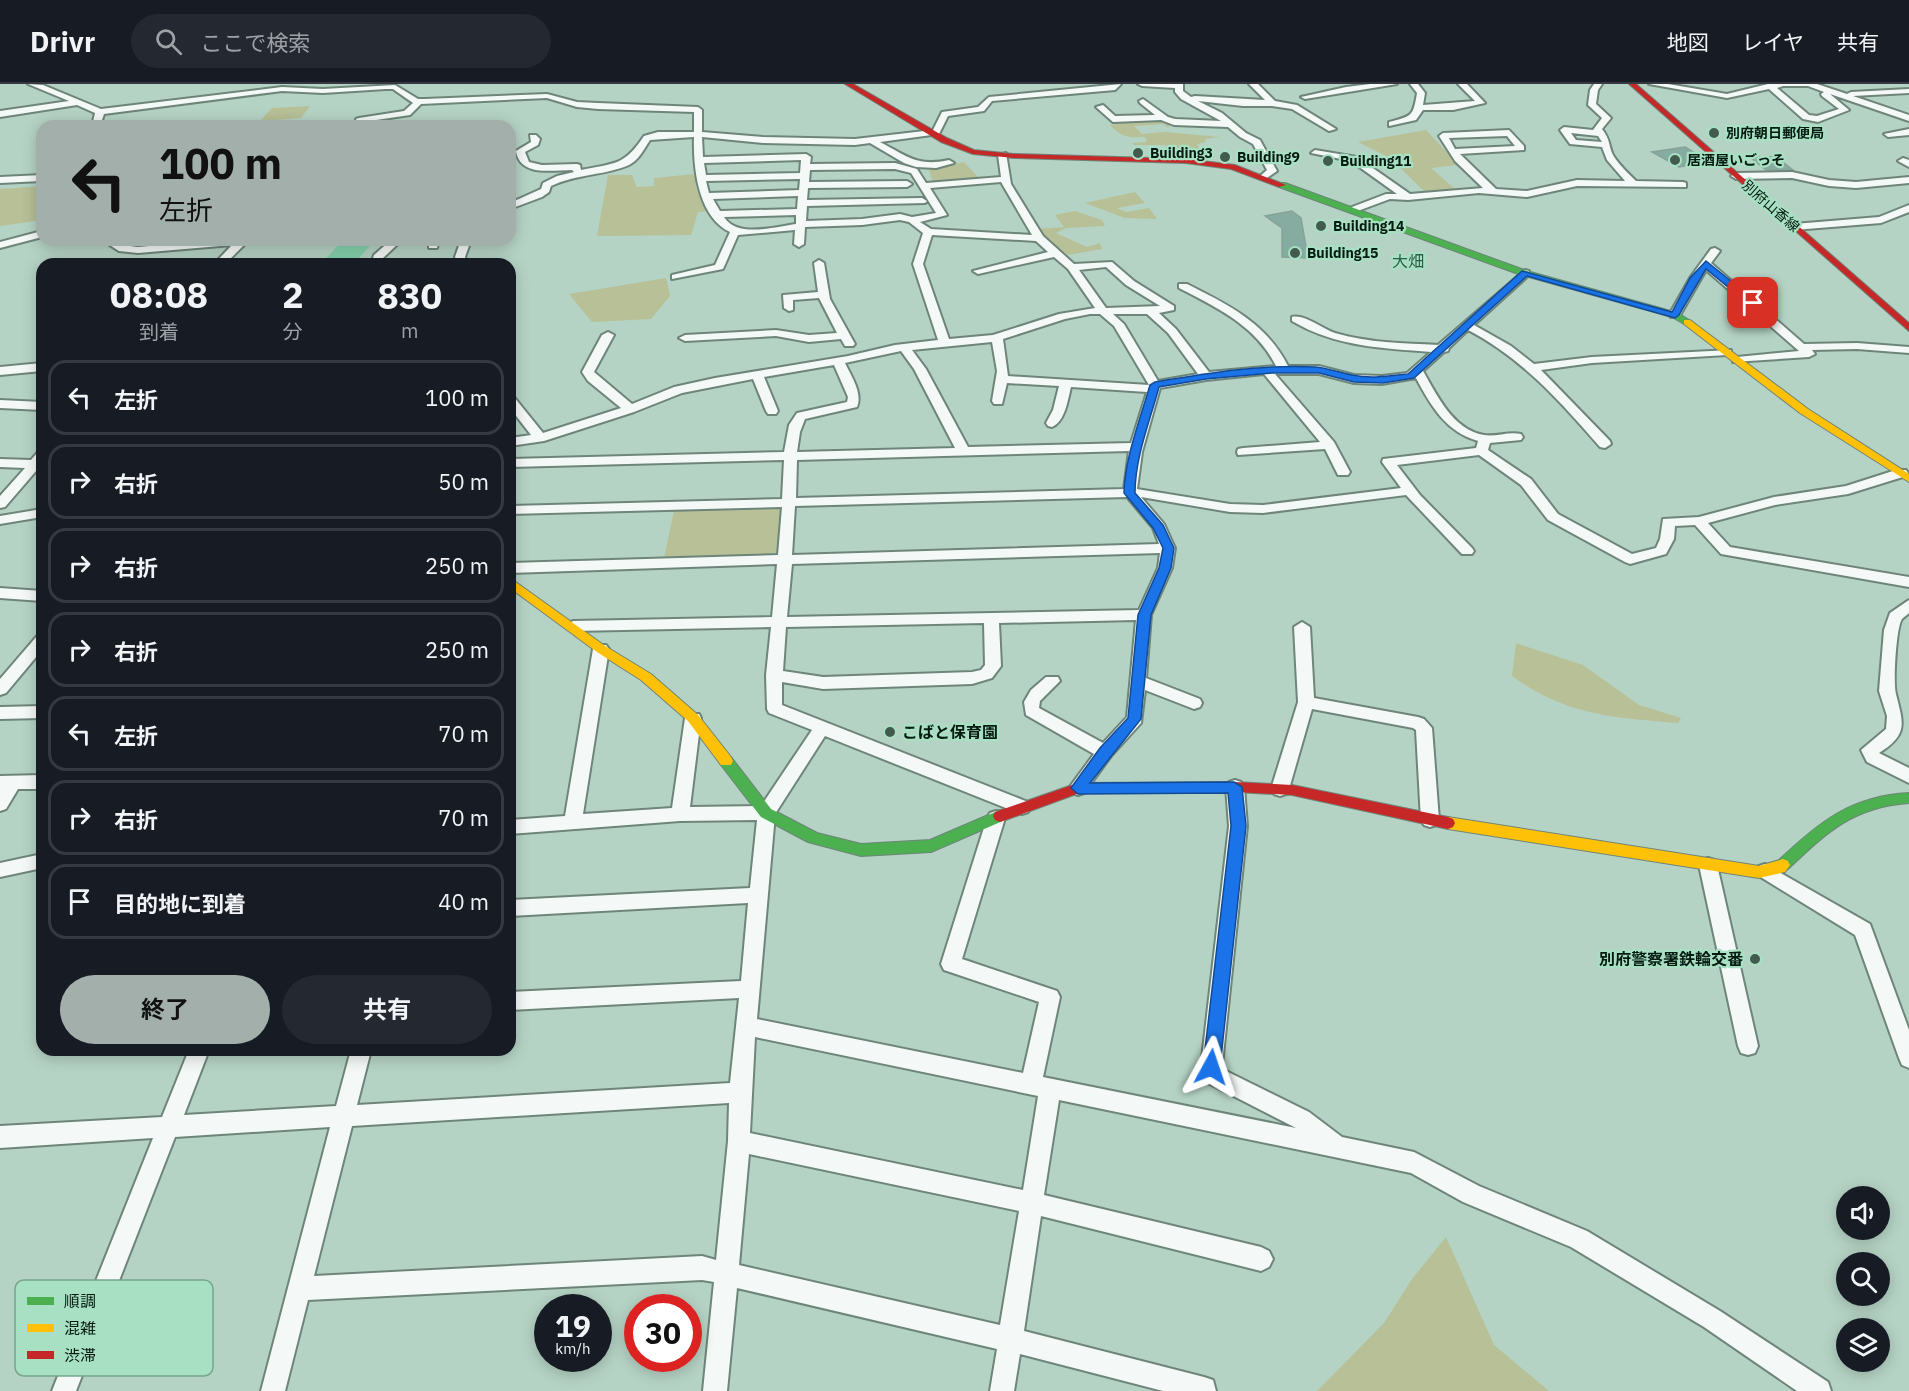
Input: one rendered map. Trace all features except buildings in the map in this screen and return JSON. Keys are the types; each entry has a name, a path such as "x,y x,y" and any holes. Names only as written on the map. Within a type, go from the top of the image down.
{"street":[{"path":"32,84 49,88 75,103 100,112 282,89 395,85 419,101 547,96 577,104 598,106 698,110 699,160 703,190 724,225 735,232 900,217 912,220 928,232 1039,238"},
{"path":"49,88 65,84"},
{"path":"848,84 932,133 968,150 1003,155 1199,161 1232,167 1354,209 1526,273 1675,315 1810,415 1905,476"},
{"path":"516,204 539,195 546,190 546,185 560,178 625,164 636,155 642,142 652,136 699,134 763,140 855,142 932,133 939,130 945,114 980,109 989,99 1103,87 1115,88 1117,84"},
{"path":"1142,84 1180,85 1179,92 1187,99 1219,115 1260,146 1272,171 1264,177"},
{"path":"1253,84 1272,103"},
{"path":"1304,84 1320,94"},
{"path":"1305,97 1393,84"},
{"path":"1392,124 1413,118 1418,113 1421,93 1414,84"},
{"path":"1420,108 1481,103 1462,84"},
{"path":"1598,84 1594,90 1592,105 1606,118 1597,129 1606,140 1605,145 1610,158 1633,184"},
{"name":"別府山香線","path":"1632,84 1909,328"},
{"path":"1653,84 1727,96 1770,86 1808,84 1908,117"},
{"path":"1770,86 1806,117 1818,119 1844,112 1845,110 1821,88"},
{"path":"547,96 556,89"},
{"path":"1841,95 1909,91"},
{"path":"1187,99 1272,103 1294,107 1332,129"},
{"path":"367,120 399,116 412,109 419,101"},
{"path":"1143,101 1164,117"},
{"path":"0,114 75,103"},
{"path":"1100,107 1113,119 1164,117 1183,123 1229,124"},
{"path":"98,120 100,112"},
{"path":"0,123 19,122"},
{"path":"1599,132 1564,130 1573,142 1605,145"},
{"path":"1888,134 1909,132"},
{"path":"1454,152 1521,148 1509,133 1443,136 1444,140 1454,152 1471,172 1493,191"},
{"path":"534,137 535,144 520,151 520,159 523,163 540,168 577,167 578,174"},
{"path":"799,244 807,147 812,140"},
{"path":"871,140 915,166 928,167 949,163"},
{"path":"1315,153 1354,159 1408,197"},
{"path":"1003,155 1005,178 1039,238 1072,267 1103,311 1125,334 1154,387 1137,447 1130,479 1130,493 1159,527 1168,548 1165,568 1144,615 1135,719 1105,752 1078,788"},
{"path":"699,160 804,185 907,184"},
{"path":"707,196 804,185 905,167 920,176 923,186 942,215 912,220"},
{"path":"1736,176 1792,175 1828,183 1856,185 1909,180"},
{"path":"0,180 36,178"},
{"path":"702,178 804,185 922,201"},
{"path":"923,186 1005,178"},
{"path":"1354,209 1389,196 1408,197 1493,191 1527,194 1578,183 1683,184"},
{"path":"717,214 804,185"},
{"path":"1794,227 1881,220 1909,208"},
{"path":"1897,214 1909,218"},
{"path":"676,278 719,267 735,232"},
{"path":"928,232 918,264 925,278 933,313 945,344"},
{"path":"0,245 36,236"},
{"path":"118,246 123,249 138,250 184,246"},
{"path":"225,258 237,246"},
{"path":"378,258 390,246"},
{"path":"1675,315 1695,278 1715,251"},
{"path":"978,272 1056,253"},
{"path":"819,263 824,295 843,335 859,356"},
{"path":"516,441 540,438 630,409 678,390 904,347 997,337 1063,316 1103,311 1150,311 1170,308 1130,283 1108,264 1072,267"},
{"path":"1532,368 1592,360 1809,355 1803,347 1706,264"},
{"path":"1001,378 1154,387 1206,376 1284,370 1319,370 1354,379 1383,380 1411,376 1444,349 1526,273"},
{"path":"1183,286 1250,322 1277,354 1284,370"},
{"path":"789,308 787,297 824,295"},
{"path":"1150,311 1172,331 1206,376"},
{"path":"1296,319 1310,328 1362,342 1444,349"},
{"path":"1468,326 1482,332 1532,368 1605,444"},
{"path":"685,338 790,333 813,339 843,335"},
{"path":"608,336 588,372 592,378 630,409"},
{"path":"997,337 1003,371 998,401"},
{"path":"1803,347 1857,346 1909,350"},
{"path":"904,347 920,369 963,451"},
{"path":"838,361 854,397 852,404 797,418 790,455 786,559 777,622 773,702 775,709 1022,807"},
{"path":"0,371 36,368"},
{"path":"1418,370 1445,419 1483,445 1526,482 1552,517 1630,559 1661,551 1667,539 1668,522 1699,521 1774,501 1848,490 1905,476"},
{"path":"1267,371 1329,445 1343,472"},
{"path":"757,375 772,411"},
{"path":"1052,423 1059,410 1066,383"},
{"path":"0,404 36,406"},
{"path":"516,409 540,438"},
{"path":"1467,551 1410,491 1388,462 1467,454 1483,445 1517,437"},
{"path":"1243,452 1329,445"},
{"path":"516,462 1137,447"},
{"path":"0,463 36,460"},
{"path":"0,504 36,461"},
{"path":"516,510 1142,492 1230,508 1263,509 1410,491"},
{"path":"0,520 36,514"},
{"path":"1699,521 1726,551 1909,582"},
{"path":"516,567 1168,548"},
{"path":"516,586 573,626 601,649 646,677 693,718 766,813 813,838 861,850 931,846 1022,807 1078,788 1234,787 1280,789 1430,820 1759,872 1779,868 1813,836 1855,807 1898,798 1909,798"},
{"path":"0,593 36,596"},
{"path":"1909,605 1893,619 1887,661 1889,667 1887,692 1897,722 1893,734 1880,745 1869,750 1873,758 1909,776"},
{"path":"573,626 1144,615"},
{"path":"774,675 823,683 979,676 986,674 993,666 991,618"},
{"path":"1280,789 1306,702 1302,627"},
{"path":"0,689 36,647"},
{"path":"573,822 601,649"},
{"path":"1052,681 1032,699 1030,705 1032,711 1105,752"},
{"path":"1139,681 1194,703"},
{"path":"1306,702 1418,723 1424,728 1430,820"},
{"path":"0,713 36,712"},
{"path":"680,814 693,718"},
{"path":"715,1391 739,1141 740,1092 766,813 821,729"},
{"path":"0,804 6,783 36,782"},
{"path":"1234,787 1238,826 1211,1067 1217,1077 1301,1119 1338,1147"},
{"path":"516,827 680,814 766,813"},
{"path":"996,818 951,964 1050,997 1040,1086 1034,1203 1002,1391"},
{"path":"0,870 36,862"},
{"path":"1708,865 1748,1046"},
{"path":"1765,871 1863,930 1909,1058"},
{"path":"516,908 758,895"},
{"path":"516,1000 749,989"},
{"path":"746,1026 1414,1163 1471,1194 1579,1239 1712,1318 1819,1391"},
{"path":"109,1280 197,1056"},
{"path":"273,1391 359,1056"},
{"path":"0,1137 740,1092"},
{"path":"739,1141 1034,1203 1261,1259"},
{"path":"300,1289 702,1268 1011,1340 1204,1389"},
{"path":"64,1391 70,1376"}],"shaded area":[{"path":"310,106 301,118 261,120 272,108"},
{"path":"1157,119 1171,123 1168,128 1164,124 1134,126 1142,134 1166,132 1220,137 1205,139 1206,142 1197,144 1200,150 1168,150 1166,145 1134,145 1133,143 1147,142 1145,137 1125,136 1110,125"},
{"path":"1426,130 1459,165 1431,168 1455,189 1425,192 1390,158 1358,142"},
{"path":"964,162 978,177 977,179 933,184 929,169"},
{"path":"695,174 697,191 708,211 698,212 691,235 597,236 608,175 632,175 637,187 654,186 654,178"},
{"path":"36,186 36,221 0,226 0,189"},
{"path":"1135,192 1145,203 1117,208 1126,212 1149,208 1157,219 1125,218 1085,203"},
{"path":"1075,211 1102,220 1105,226 1066,228 1056,233 1087,247 1100,243 1102,249 1068,255 1048,241 1037,229 1064,227 1055,215"},
{"path":"338,246 370,246 359,258 326,258"},
{"path":"666,278 670,296 651,319 592,322 569,294"},
{"path":"786,504 781,555 664,558 675,506"},
{"path":"1516,643 1583,665 1639,705 1681,718 1678,723 1611,716 1571,707 1551,699 1512,676"},
{"path":"1446,1237 1494,1345 1549,1391 1317,1391 1384,1323 1412,1279"}],"traffic: fast":[{"path":"1282,185 1524,273 1675,315 1687,322"},
{"path":"726,761 766,813 813,838 861,850 931,846 1000,816"},
{"path":"1783,865 1825,828 1855,809 1889,799 1909,798"}],"traffic: slow":[{"path":"1687,322 1804,411 1909,479"},
{"path":"516,586 601,649 646,677 693,718 726,761"},
{"path":"1448,823 1759,872 1780,868 1783,865"}],"traffic: jam":[{"path":"848,84 944,140 973,152 1014,156 1186,161 1232,167 1282,185"},
{"path":"1632,84 1909,328"},
{"path":"1000,816 1078,788 1235,787 1292,790 1448,823"}],"place":[{"name":"別府朝日郵便局","path":"1714,133"},
{"name":"Building3","path":"1138,153"},
{"name":"Building9","path":"1225,157"},
{"name":"居酒屋いごっそ","path":"1675,160"},
{"name":"Building11","path":"1328,161"},
{"name":"Building14","path":"1321,226"},
{"name":"Building15","path":"1295,253"},
{"name":"こばと保育園","path":"890,732"},
{"name":"別府警察署鉄輪交番","path":"1755,959"}],"district":[{"name":"大畑","path":"1408,261"}],"route":[{"path":"1211,1067 1238,826 1234,787 1078,788 1105,752 1135,719 1144,615 1165,568 1168,548 1159,527 1130,493 1130,479 1137,447 1155,385 1206,376 1272,370 1319,370 1354,379 1383,380 1411,376 1444,349 1526,273 1675,315 1695,278 1706,264 1753,303"}]}
